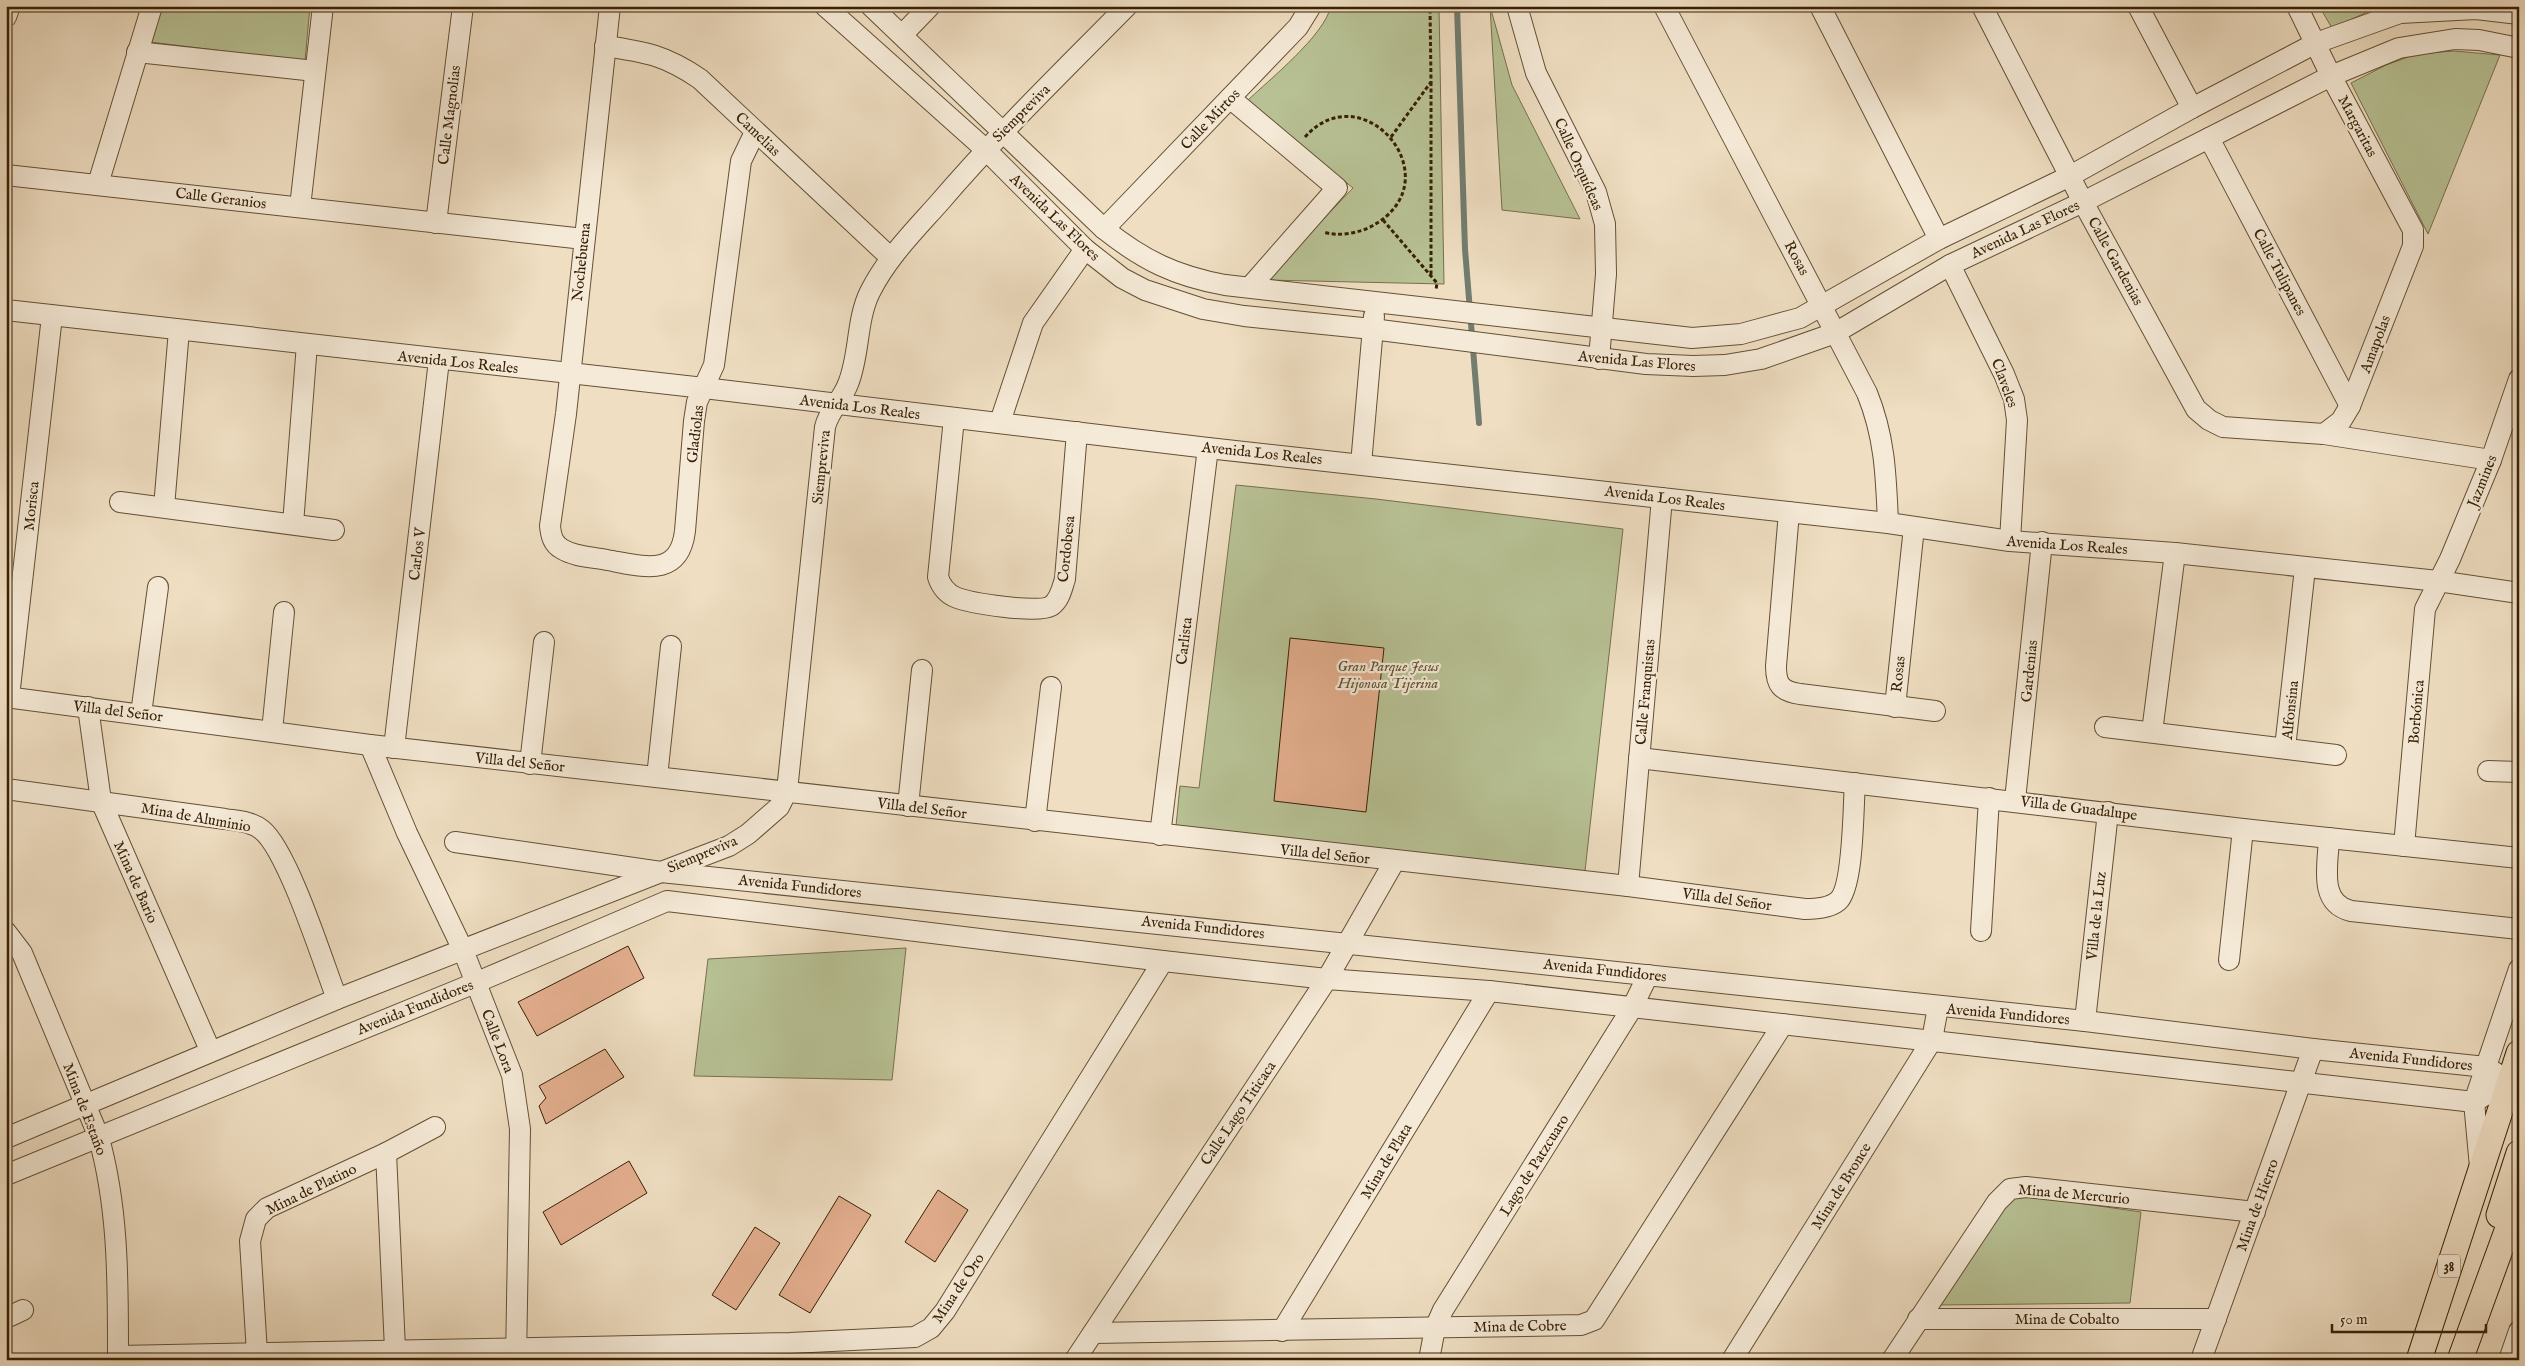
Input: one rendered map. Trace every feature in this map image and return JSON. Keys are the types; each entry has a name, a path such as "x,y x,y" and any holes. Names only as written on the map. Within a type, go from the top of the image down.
{"main road":[{"path":"2480,1172 2515,1084 2519,1053"},
{"path":"2476,1312 2489,1251 2519,1153"},
{"name":"38","path":"2419,1360 2480,1172"},
{"path":"2460,1360 2519,1198"}],"street":[{"path":"6,17 10,6"},
{"path":"98,184 152,6"},
{"path":"300,207 323,6"},
{"name":"Calle Magnolias","path":"436,223 463,6"},
{"name":"Nochebuena","path":"550,517 570,374 610,6"},
{"name":"Avenida Las Flores","path":"825,6 985,149 1085,249 1122,278 1144,290 1204,309 1244,316 1372,329 1646,364 1725,365 1761,359 1835,333 1950,265 2083,202 2331,76 2399,48 2426,42 2455,39 2479,40 2519,48"},
{"name":"Avenida Las Flores","path":"871,6 1104,229 1123,245 1165,269 1202,281 1250,288 1602,327 1663,336 1718,337 1800,318 1823,307 1939,239 2070,176 2192,108 2316,43 2400,9 2476,9 2519,14"},
{"path":"902,35 930,6"},
{"name":"Siempreviva","path":"667,901 661,872 728,846 748,834 779,807 787,792 825,427 830,411 848,385 852,374 864,307 869,294 890,258 985,149 1127,6"},
{"name":"Calle Mirtos","path":"1104,229 1298,27 1311,6"},
{"name":"Calle Orquídeas","path":"1517,6 1536,73 1596,192 1605,224 1606,274 1599,359"},
{"name":"Rosas","path":"1664,6 1867,393 1878,420 1884,446 1888,523"},
{"path":"1820,6 1939,239"},
{"name":"Calle Gardenias","path":"1982,6 2083,202 2196,409 2209,420 2223,427 2324,434"},
{"path":"2138,6 2192,108"},
{"name":"Margaritas","path":"2297,6 2331,76 2413,230 2413,246"},
{"name":"Camelias","path":"605,46 658,54 700,78 890,258"},
{"path":"137,52 315,71"},
{"path":"1230,98 1337,188 1250,288"},
{"name":"Gladiolas","path":"550,517 551,535 554,542 569,552 648,568 661,566 677,556 686,531 697,402 712,372 716,357 741,161 755,132"},
{"name":"Calle Tulipanes","path":"2209,138 2350,406"},
{"name":"Calle Geranios","path":"6,175 584,239"},
{"name":"Amapolas","path":"2324,434 2342,421 2350,406 2413,246"},
{"path":"1000,422 1023,347 1033,323 1085,249"},
{"name":"Claveles","path":"1950,265 2004,374 2014,399 2017,420 2010,541"},
{"path":"1361,464 1376,302"},
{"name":"Avenida Los Reales","path":"6,310 439,360 704,388 1208,448 1888,523 2010,541 2175,553 2438,581 2519,593"},
{"name":"Morisca","path":"8,697 52,316"},
{"path":"164,507 179,330"},
{"path":"293,524 307,344"},
{"name":"Carlos V","path":"394,748 439,360"},
{"name":"Jazmines","path":"2438,581 2450,559 2491,460 2519,379"},
{"name":"Cordobesa","path":"954,418 938,577 946,591 966,600 1034,609 1052,606 1057,600 1065,579 1077,432"},
{"path":"2324,434 2491,460"},
{"name":"Carlista","path":"1160,835 1208,448"},
{"name":"Calle Franquistas","path":"1628,886 1662,498"},
{"path":"120,502 334,530"},
{"name":"Rosas","path":"1789,512 1776,666 1777,681 1782,689 1800,694 1894,707 1914,527"},
{"name":"Gardenias","path":"2015,800 2042,542"},
{"path":"2152,732 2175,553"},
{"name":"Alfonsina","path":"2104,727 2286,748 2305,568"},
{"name":"Borbónica","path":"2404,846 2425,610 2438,581"},
{"path":"142,714 158,587"},
{"path":"272,731 284,612"},
{"path":"530,764 544,642"},
{"path":"657,777 671,646"},
{"path":"908,806 922,670"},
{"path":"1036,821 1051,687"},
{"name":"Villa del Señor","path":"8,697 394,748 1394,862 1628,886 1805,909 1816,909 1838,901 1843,894 1849,874 1855,783"},
{"path":"1894,707 1935,711"},
{"name":"Mina de Bario","path":"88,708 101,801 210,1050"},
{"name":"Calle Lora","path":"370,745 406,833 463,950 512,1075 518,1100 520,1129 515,1354"},
{"path":"2286,748 2336,755"},
{"name":"Villa de Guadalupe","path":"1639,758 2015,800 2329,838 2519,858"},
{"path":"2488,771 2519,772"},
{"name":"Mina de Aluminio","path":"6,789 236,821 248,823 262,830 275,846 288,873 337,999"},
{"path":"1981,931 1989,798"},
{"name":"Villa de la Luz","path":"2085,1021 2108,812"},
{"path":"2229,960 2243,828"},
{"path":"2329,838 2328,888 2332,900 2339,907 2351,911 2519,929"},
{"path":"455,842 661,872"},
{"name":"Calle Lago Titicaca","path":"1075,1360 1327,979 1394,862"},
{"name":"Avenida Fundidores","path":"6,1138 210,1050 661,872 1348,942 1938,1007 2085,1021 2313,1049 2486,1067 2515,1084"},
{"name":"Avenida Fundidores","path":"6,1175 98,1135 475,983 667,901 1163,961 1327,979 1489,991 2474,1102"},
{"name":"Mina de Estaño","path":"6,932 22,953 98,1135 111,1189 115,1224 118,1358"},
{"name":"Mina de Oro","path":"118,1358 395,1349 515,1354 790,1351 915,1337 931,1328 945,1312 1163,961"},
{"path":"2480,1172 2474,1102 2519,969"},
{"name":"Lago de Patzcuaro","path":"1429,1360 1435,1328 1443,1310 1632,1008 1648,975"},
{"name":"Mina de Plata","path":"1282,1330 1489,991"},
{"name":"Mina de Bronce","path":"1732,1360 1932,1040 1938,1007"},
{"name":"Mina de Cobre","path":"1093,1333 1581,1325 1594,1320 1783,1024"},
{"name":"Mina de Hierro","path":"2201,1360 2313,1049"},
{"path":"2474,1102 2515,1084"},
{"name":"Mina de Platino","path":"257,1353 250,1241 256,1219 267,1208 280,1201 386,1154 435,1127"},
{"path":"386,1154 395,1349"},
{"name":"Mina de Mercurio","path":"1892,1360 1996,1202 2010,1189 2026,1187 2255,1212"},
{"name":"Mina de Cobalto","path":"1918,1320 2216,1319"},
{"path":"2509,1360 2519,1331"}],"path":[{"path":"1430,6 1431,276"},
{"path":"1392,136 1431,82"},
{"path":"1299,144 1318,126 1343,117 1361,118 1378,125 1392,136 1401,152 1406,170 1404,189 1396,206 1384,220 1368,228 1333,235 1320,231"},
{"path":"1384,220 1437,283 1433,308"}],"green space":[{"path":"161,6 310,6 305,61 150,42"},
{"path":"1331,6 1439,6 1444,284 1265,280 1353,188 1247,101 1295,57 1318,30"},
{"path":"1490,6 1512,85 1580,219 1502,210"},
{"path":"2319,6 2381,6 2332,28"},
{"path":"2454,51 2500,55 2428,234 2351,83 2386,65 2416,54"},
{"name":"Gran Parque Jesus Hijonosa Tijerina","path":"1236,485 1376,499 1623,529 1585,871 1176,826 1180,786 1199,788"},
{"path":"906,948 892,1080 694,1076 708,959"},
{"path":"2008,1193 2141,1212 2130,1303 1938,1305"}],"building":[{"path":"1290,638 1384,648 1366,812 1274,801"},
{"path":"628,946 644,978 537,1036 518,1002"},
{"path":"605,1049 624,1077 546,1124 539,1106 546,1098 539,1086"},
{"path":"629,1161 647,1193 561,1245 543,1212"},
{"path":"938,1190 968,1210 935,1262 905,1242"},
{"path":"839,1196 871,1215 810,1313 779,1295"},
{"path":"755,1227 780,1243 736,1310 712,1295"}],"waterway":[{"path":"1457,6 1465,249 1479,423"}]}
